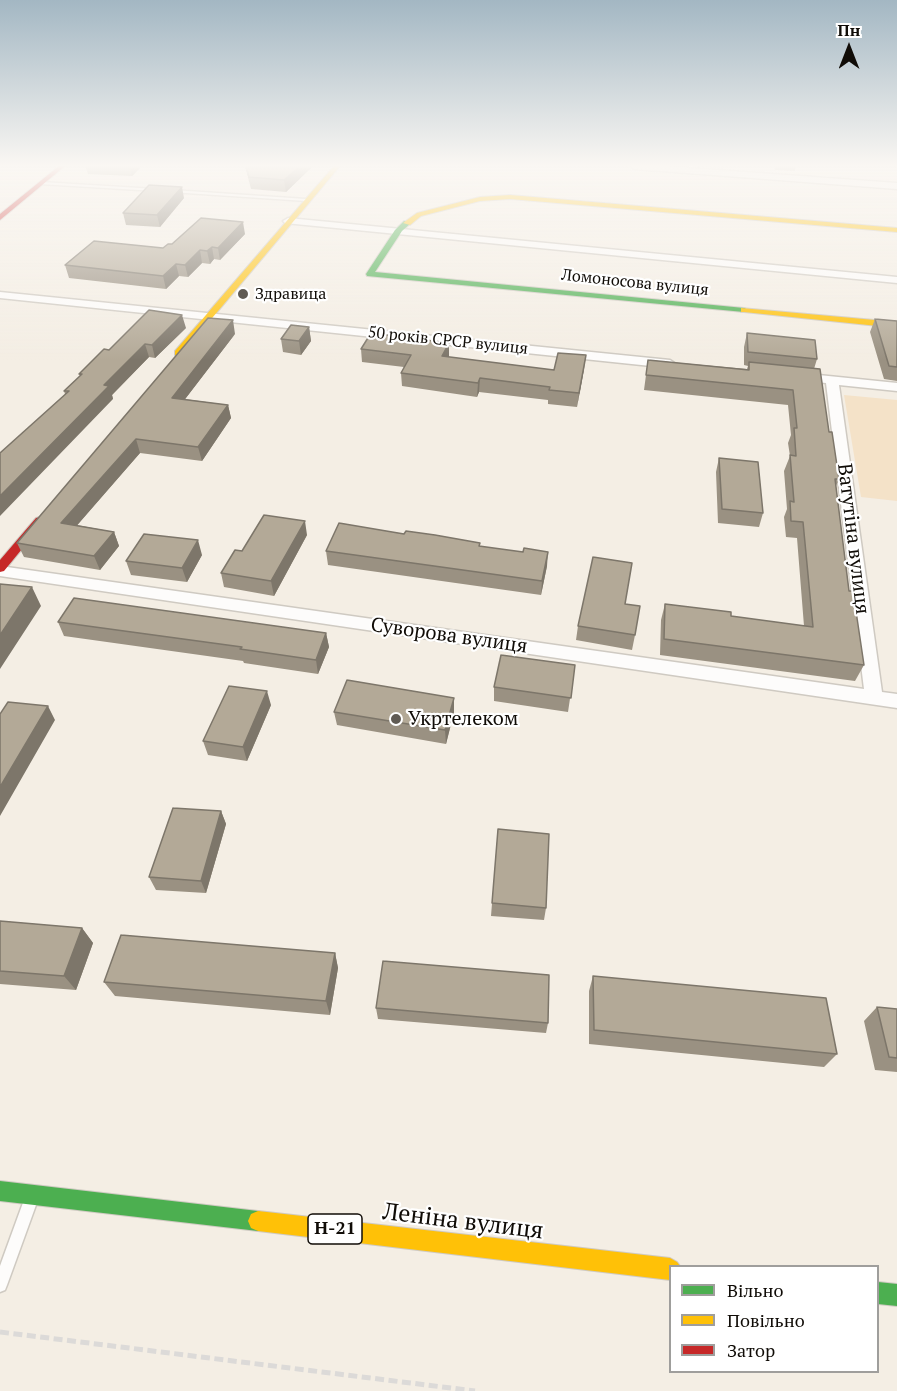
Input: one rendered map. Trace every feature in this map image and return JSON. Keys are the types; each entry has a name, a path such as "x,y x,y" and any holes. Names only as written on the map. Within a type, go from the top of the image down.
{"street":[{"path":"171,362 280,231"},
{"name":"Ломоносова вулиця","path":"398,231 370,274 897,325"},
{"path":"408,231 897,280"},
{"name":"50 років СРСР вулиця","path":"0,295 679,365"},
{"path":"785,375 897,387"},
{"name":"Ватутіна вулиця","path":"832,380 874,698"},
{"path":"0,570 52,505"},
{"name":"Суворова вулиця","path":"0,570 897,701"},
{"name":"Леніна вулиця","path":"0,1191 669,1269"},
{"path":"879,1293 897,1295"}],"lane":[{"path":"0,1285 33,1194"}],"path":[{"path":"0,1332 475,1391"}],"shaded area":[{"path":"844,395 897,400 897,501 861,497"}],"building":[{"path":"187,231 234,231 218,248 200,250 185,265 176,264 163,276 65,265 94,241 163,248 172,244"},
{"path":"149,310 182,315 152,345 145,344 104,385 109,386 0,496 0,453 69,391 64,391 104,349 109,350"},
{"path":"208,318 233,320 172,398 228,405 198,447 136,439 61,523 114,532 94,556 17,543"},
{"path":"875,319 897,321 897,367 889,366"},
{"path":"291,325 309,327 299,341 281,339"},
{"path":"371,333 449,343 442,356 554,370 558,353 586,355 579,393 480,378 478,383 401,373 411,355 361,349"},
{"path":"747,333 815,340 817,359 748,352"},
{"path":"648,360 749,370 749,362 820,369 829,432 832,432 839,479 835,479 849,591 853,591 864,665 664,639 665,604 731,612 731,616 813,627 803,522 791,521 790,501 794,502 790,455 796,456 794,428 797,428 793,390 646,375"},
{"path":"719,458 758,462 763,513 722,509"},
{"path":"264,515 305,521 271,581 221,573 235,550 242,551"},
{"path":"339,523 404,534 406,531 435,535 480,543 479,546 523,552 524,548 548,552 542,581 326,551"},
{"path":"144,534 198,540 182,568 126,561"},
{"path":"593,557 632,563 625,604 640,606 635,635 578,626"},
{"path":"0,584 32,587 0,635"},
{"path":"74,598 326,633 316,660 240,649 242,647 58,622"},
{"path":"501,655 575,665 571,698 494,687"},
{"path":"347,680 454,698 445,730 334,712"},
{"path":"229,686 267,691 243,747 203,741"},
{"path":"8,702 48,706 0,787 0,714"},
{"path":"173,808 221,811 201,881 149,877"},
{"path":"498,829 549,834 546,908 492,903"},
{"path":"0,921 82,928 64,976 0,971"},
{"path":"121,935 335,953 326,1001 104,982"},
{"path":"383,961 549,975 548,1023 376,1008"},
{"path":"593,976 826,998 837,1054 594,1030"},
{"path":"877,1007 897,1009 897,1058 889,1057"}],"traffic: fast":[{"path":"398,231 370,274 744,310"},
{"path":"0,1191 258,1221"},
{"path":"879,1293 897,1295"}],"traffic: slow":[{"path":"178,353 282,231"},
{"path":"744,310 897,325"},
{"path":"258,1221 669,1269"}],"traffic: jam":[{"path":"0,568 40,520"}],"place":[{"name":"Здравица","path":"243,294"},
{"name":"Укртелеком","path":"396,719"}]}
